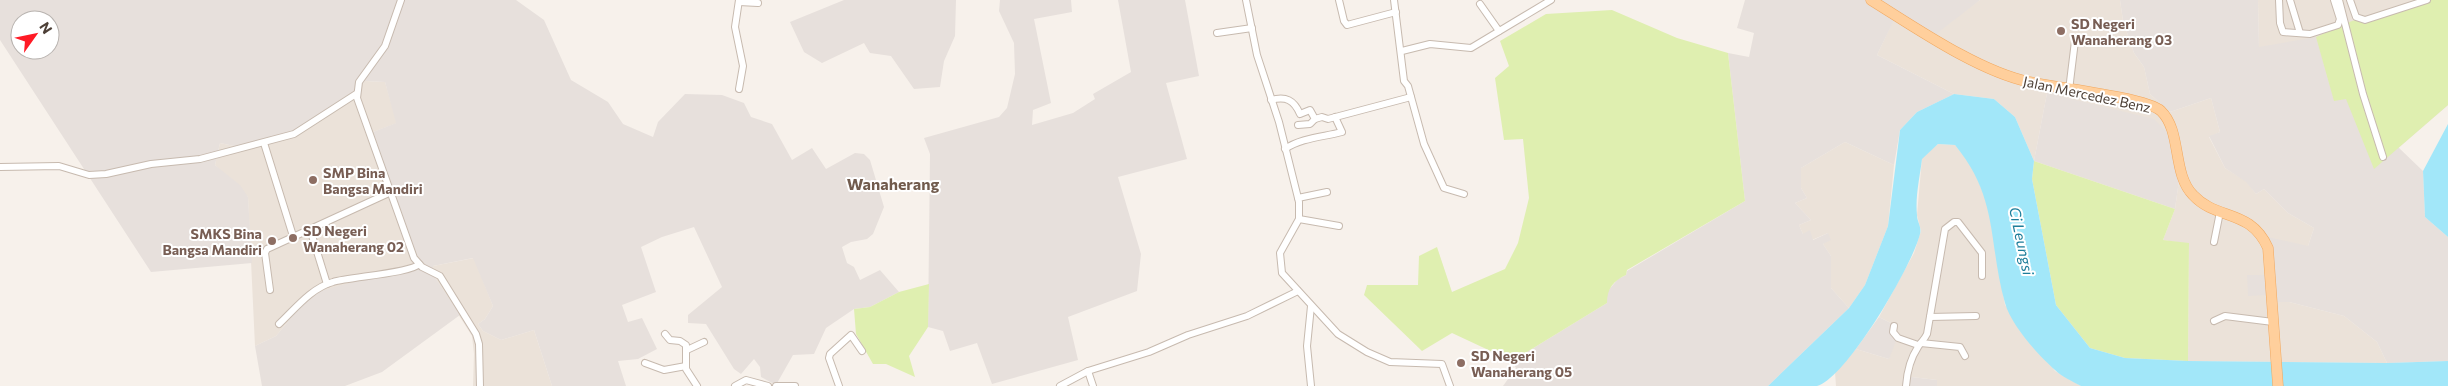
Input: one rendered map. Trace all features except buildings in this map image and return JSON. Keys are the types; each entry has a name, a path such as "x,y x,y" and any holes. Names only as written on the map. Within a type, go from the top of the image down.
{"main road":[{"name":"Jalan Mercedez Benz","path":"1871,0 2000,73 2029,82 2125,99 2154,106 2161,110 2169,124 2187,189 2202,203 2253,226 2263,238 2270,259 2278,386"}],"street":[{"path":"0,167 59,166 89,174 106,174 151,164 207,157 294,134 356,94 364,73 385,46 401,0"},
{"path":"1246,0 1298,198 1299,219 1285,242 1279,258 1282,273 1338,334 1373,356 1390,362 1442,364 1450,386"},
{"path":"1339,0 1344,21 1347,25 1396,12"},
{"path":"1394,0 1402,51 1404,81 1411,96 1424,144 1446,190 1464,194"},
{"path":"1402,51 1430,44 1471,48 1551,0"},
{"path":"2279,0 2282,30 2287,33 2310,34 2338,25 2340,19 2334,0"},
{"path":"2290,0 2300,33"},
{"path":"2339,0 2363,94 2384,157"},
{"path":"2350,0 2356,17 2362,20 2427,0"},
{"path":"2395,0 2398,9"},
{"path":"739,89 743,66 735,27 739,1 758,4"},
{"path":"1480,4 1499,31"},
{"path":"1217,33 1252,28"},
{"path":"2068,90 2074,41"},
{"path":"356,94 414,258 418,264 440,276 476,334 479,344 480,386"},
{"path":"1298,125 1310,124 1315,119 1336,117 1411,96"},
{"path":"1271,100 1288,99 1296,105 1300,114 1312,111 1315,119"},
{"path":"1285,149 1297,141 1315,140 1342,132 1336,117"},
{"path":"264,143 293,236"},
{"path":"270,290 266,251 293,236 390,192"},
{"path":"1298,198 1327,192"},
{"path":"2214,242 2220,212"},
{"path":"1299,219 1339,226"},
{"path":"1906,386 1907,370 1927,334 1945,229 1954,222 1958,222 1982,253 1982,276"},
{"path":"310,228 327,284"},
{"path":"279,324 313,292 327,284 358,277 409,270 418,264"},
{"path":"1060,386 1088,371 1149,352 1188,336 1247,316 1298,291"},
{"path":"1311,386 1307,346 1312,306"},
{"path":"1930,316 1976,316"},
{"path":"2214,322 2225,316 2273,322"},
{"path":"1894,326 1893,332 1896,337 1920,344 1960,347 1965,356"},
{"path":"665,334 670,340 683,343 687,350 686,366 697,386"},
{"path":"839,386 829,358 830,354 851,335 862,350"},
{"path":"687,350 704,342"},
{"path":"645,363 659,370 686,366"},
{"path":"1088,371 1093,386"},
{"path":"735,386 746,380 768,386"},
{"path":"776,386 795,386"}],"shaded area":[{"path":"0,0 516,0 544,20 571,80 608,102 623,124 653,137 658,122 685,94 722,95 744,103 751,117 772,124 792,160 812,148 826,169 855,153 864,154 870,160 884,207 873,234 867,239 851,242 842,247 847,263 854,267 860,280 880,270 899,292 870,307 854,309 826,328 814,354 793,355 776,385 761,377 760,367 754,359 741,374 734,369 706,324 688,323 688,315 722,287 694,227 662,237 641,247 656,292 622,305 628,322 642,318 657,349 638,359 618,361 626,386 552,386 534,330 501,340 483,331 478,324 485,319 493,306 473,258 433,266 434,276 460,315 382,372 345,386 262,386 255,346 276,336 300,307 320,291 376,276 416,268 368,134 396,123 385,82 365,81 354,94 298,132 254,145 234,146 220,143 215,165 240,185 248,197 252,263 151,272 13,60 60,60 60,10 10,10 10,55 0,40"},
{"path":"844,0 956,0 955,36 944,61 940,87 914,89 891,56 870,53 864,43 822,63 804,52 790,22"},
{"path":"1000,0 1071,0 1072,12 1034,19 1051,103 1033,110 1032,125 1073,113 1095,99 1093,94 1131,72 1118,0 1185,0 1199,76 1166,83 1187,159 1118,177 1141,254 1137,291 1068,317 1078,360 992,384 977,343 950,351 943,331 928,327 930,154 924,138 999,117 1007,108 1015,74 1014,43 999,11"},
{"path":"1745,0 1980,0 1931,38 1894,20 1877,55 1954,94 1917,112 1900,130 1894,165 1845,142 1801,168 1801,188 1807,198 1795,203 1811,220 1799,225 1803,234 1810,230 1813,240 1828,233 1831,240 1823,244 1831,256 1831,288 1849,308 1768,386 1503,386 1516,368 1512,361 1607,303 1607,292 1618,279 1626,275 1627,271 1745,201 1728,53 1749,57 1754,33 1737,28"},
{"path":"1980,0 2120,0 2123,21 2134,53 2144,67 2150,94 2170,112 2211,98 2220,132 2209,137 2225,168 2247,182 2256,194 2264,189 2288,213 2314,228 2308,246 2267,249 2270,302 2289,302 2344,316 2377,342 2387,363 2188,361 2189,244 2163,240 2175,209 2179,180 2047,93 2034,161 2015,117 1994,99 1954,94 1877,55 1894,19 1966,9"},
{"path":"2120,0 2258,0 2259,47 2316,37 2334,101 2346,98 2374,168 2398,147 2423,171 2425,217 2448,237 2448,361 2387,363 2377,342 2344,316 2289,302 2270,302 2269,295 2248,296 2247,275 2268,275 2267,249 2259,235 2308,246 2314,228 2288,213 2264,189 2256,194 2246,182 2225,168 2209,136 2220,132 2211,98 2170,112 2150,94 2144,67 2134,53 2123,21"},
{"path":"2258,0 2448,0 2448,105 2374,169 2259,48"},
{"path":"365,81 385,82 397,123 368,134 416,269 300,307 276,336 255,346 248,197 215,165 220,143 234,146 354,94"},
{"path":"2047,93 2154,119 2168,133 2179,180 2175,209 2034,161"},
{"path":"1845,142 1894,165 1888,226 1865,285 1849,308 1831,288 1831,256 1823,244 1828,233 1812,240 1803,234 1799,225 1811,220 1795,203 1807,198 1801,188 1801,168"},
{"path":"1938,144 1955,145 1971,164 1988,204 2005,305 2055,371 2081,386 1937,386 1937,380 1903,376 1902,386 1836,386 1835,372 1856,349 1889,359 1893,324 1879,317 1914,253 1921,231 1917,215 1922,158"},
{"path":"474,258 493,306 485,319 478,324 483,331 501,340 534,330 552,386 473,386 474,354 472,336 434,276 433,266"},
{"path":"1879,317 1893,324 1892,331 1899,333 1889,359 1856,349"},
{"path":"1903,376 1937,380 1937,386 1902,386"}],"green space":[{"path":"2427,0 2448,0 2448,105 2374,169 2346,99 2334,101 2316,37 2352,21"},
{"path":"1612,10 1677,38 1728,53 1745,201 1627,270 1626,275 1612,286 1608,294 1607,303 1512,361 1452,333 1422,351 1364,295 1367,285 1418,285 1419,256 1437,247 1452,292 1505,269 1518,243 1529,198 1523,139 1504,140 1495,78 1509,66 1500,41 1546,14"},
{"path":"2034,161 2175,209 2163,240 2189,243 2188,361 2125,358 2090,348 2056,305 2032,179"},
{"path":"929,284 928,327 909,356 915,377 886,364 873,364 856,334 854,309 870,307 899,292"}],"water":[{"name":"Ci Leungsi","path":"1954,94 1994,99 2015,117 2034,161 2032,179 2056,305 2090,348 2125,358 2188,361 2387,363 2448,361 2448,386 2081,386 2061,375 2048,364 2033,348 2013,321 2005,303 1986,202 1979,184 1955,145 1938,144 1922,159 1917,201 1917,218 1920,231 1915,249 1892,293 1861,342 1845,363 1830,378 1817,386 1768,386 1849,308 1865,285 1888,226 1900,130 1917,112"},
{"path":"2448,124 2448,237 2425,217 2423,171"}],"place":[{"name":"SD Negeri Wanaherang 03","path":"2061,31"},
{"name":"SMP Bina Bangsa Mandiri","path":"313,180"},
{"name":"SD Negeri Wanaherang 02","path":"293,238"},
{"name":"SMKS Bina Bangsa Mandiri","path":"272,241"},
{"name":"SD Negeri Wanaherang 05","path":"1461,363"}],"district":[{"name":"Wanaherang","path":"893,183"}]}
